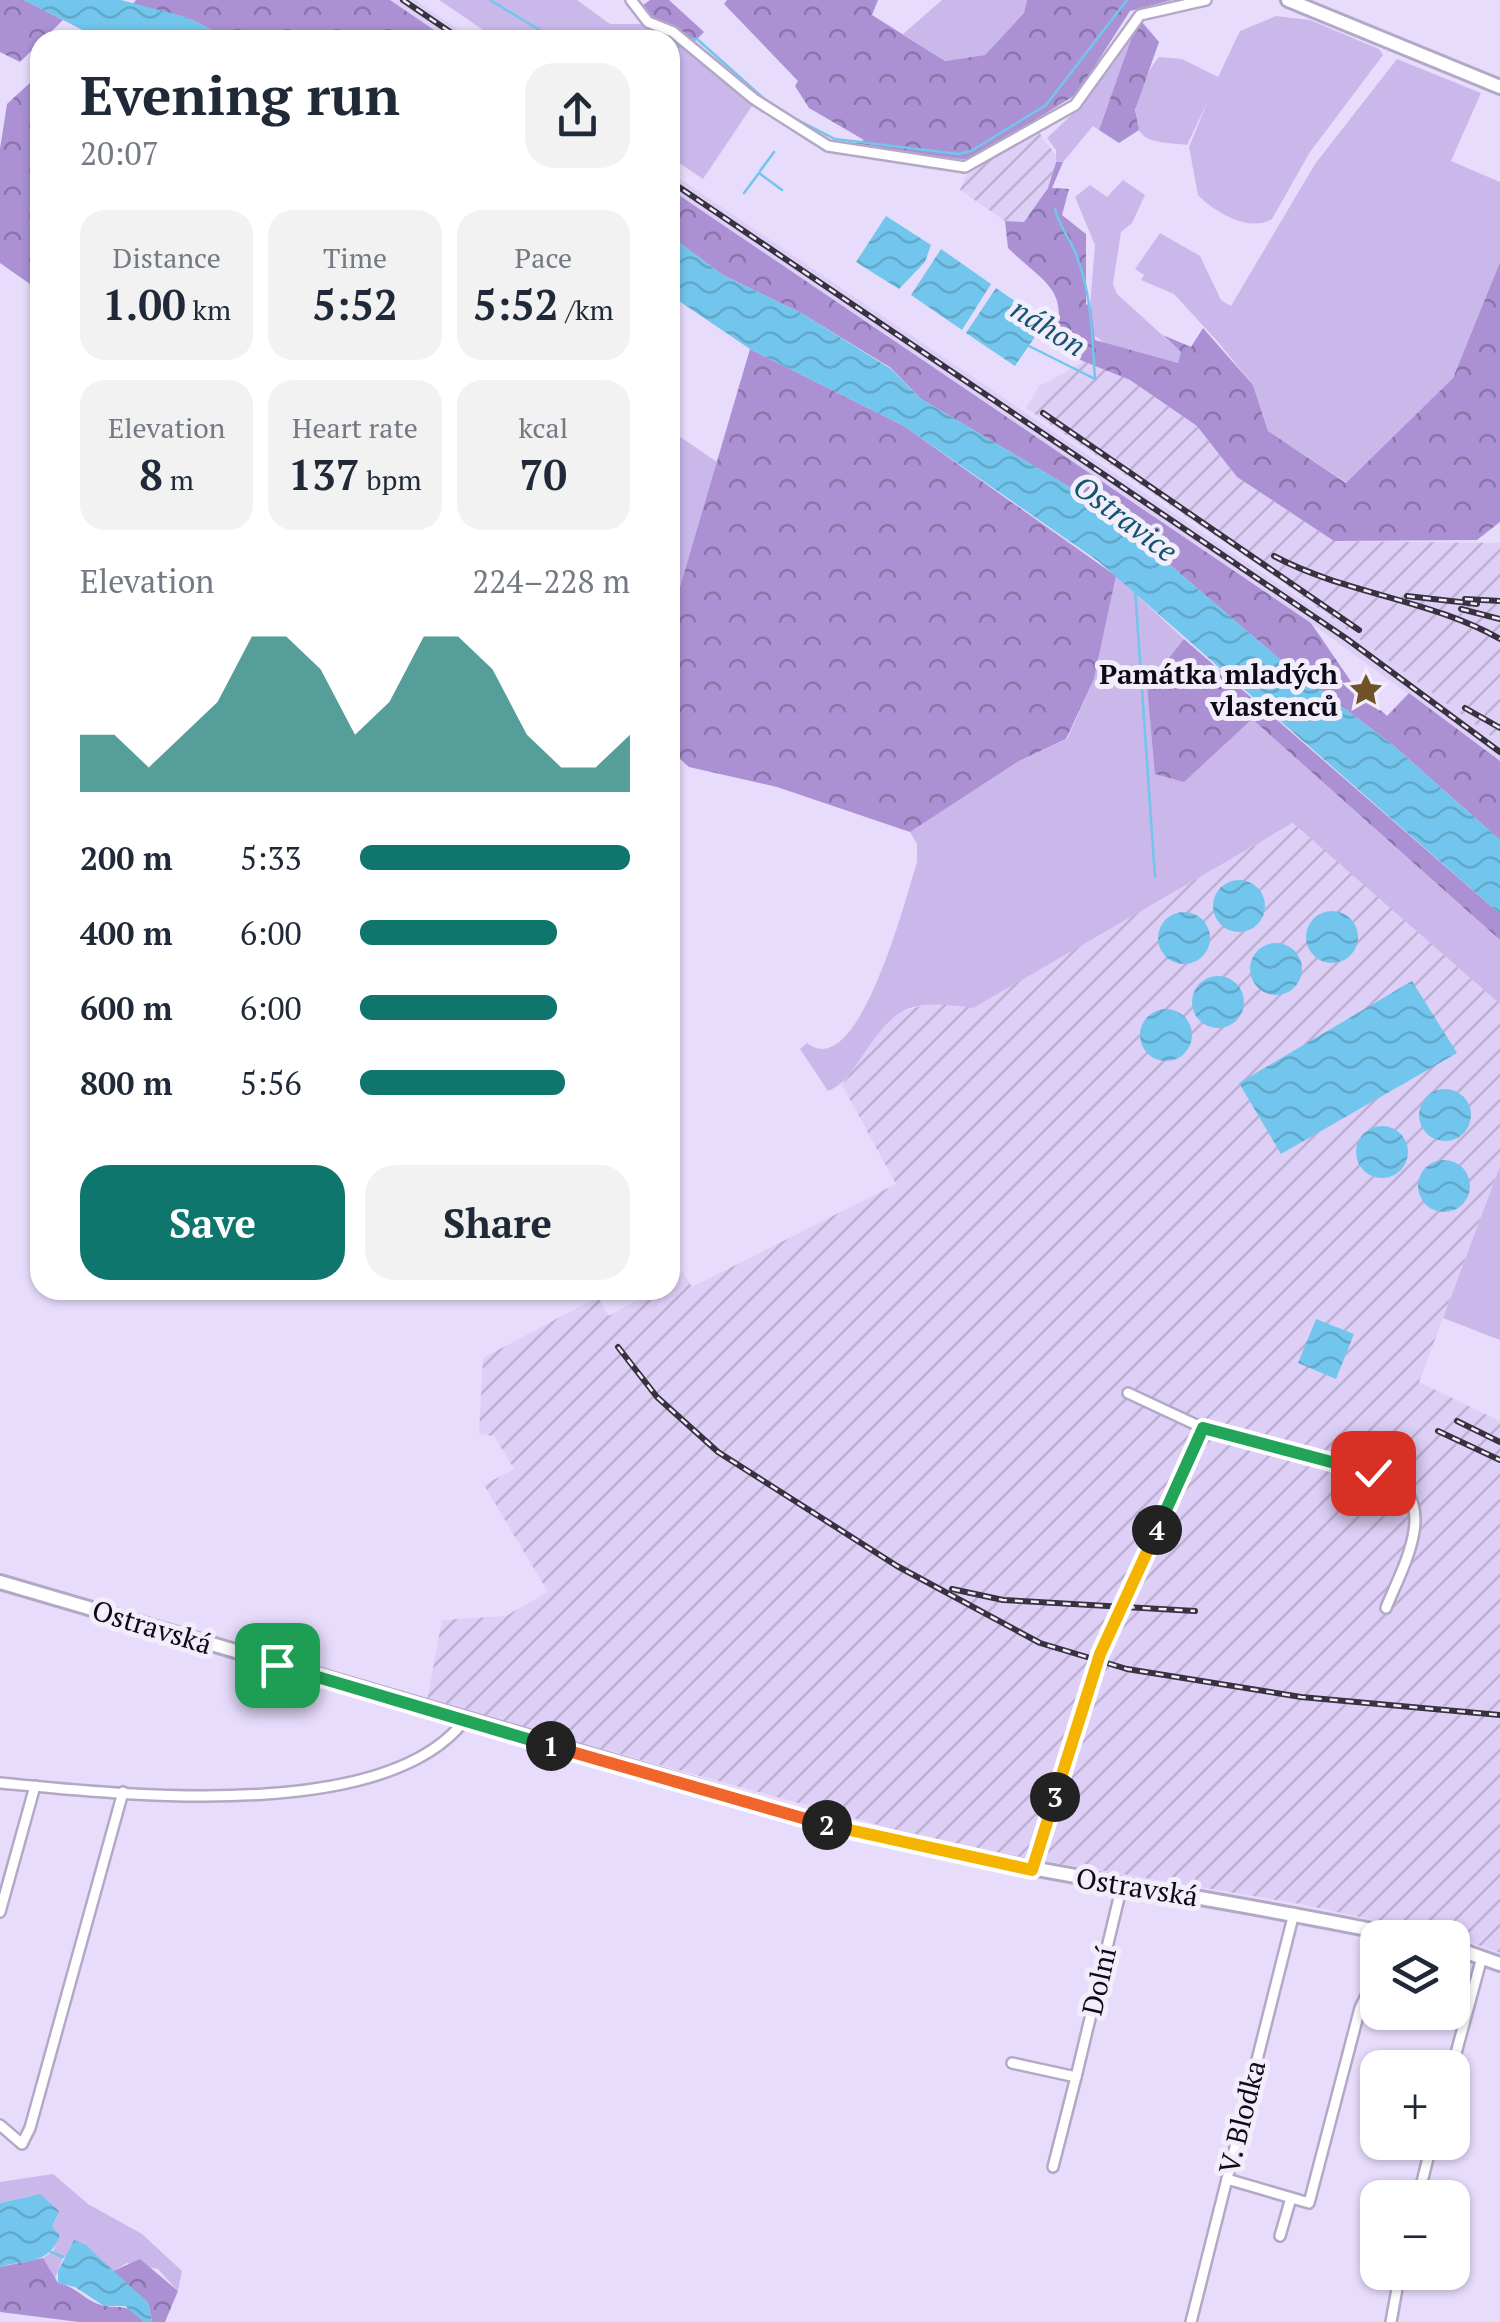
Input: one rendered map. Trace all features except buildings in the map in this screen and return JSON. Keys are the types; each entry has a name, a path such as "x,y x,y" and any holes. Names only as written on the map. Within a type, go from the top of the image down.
{"street":[{"path":"631,0 648,22 663,30"},
{"path":"680,39 754,99 828,146 966,167 1075,105 1140,15 1206,0"},
{"path":"1288,0 1500,87"},
{"path":"1128,1393 1203,1428 1373,1473 1402,1486 1412,1500 1416,1527 1386,1608"},
{"path":"1032,1870 1100,1654 1203,1428"},
{"name":"Ostravská","path":"0,1582 832,1826 1032,1870 1294,1913 1360,1928"},
{"path":"0,1782 238,1797 351,1780 422,1756 464,1721"},
{"path":"0,1912 36,1786"},
{"path":"0,2125 22,2144 30,2128 123,1792"},
{"name":"Dolní","path":"1053,2166 1122,1885"},
{"name":"V. Blodka","path":"1191,2322 1294,1913"},
{"path":"1470,1953 1500,1964"},
{"path":"1457,2050 1482,1958"},
{"path":"1226,2180 1309,2203 1360,2008"},
{"path":"1012,2064 1076,2077"},
{"path":"1280,2236 1291,2198"},
{"path":"1390,2322 1396,2290"}],"shaded area":[{"path":"390,0 415,0 459,30 434,30"},
{"path":"439,0 577,0 610,24 646,24 661,30 483,30"},
{"path":"942,0 1027,0 1024,13 985,55 945,61 903,34"},
{"path":"1276,16 1310,20 1379,49 1383,55 1310,152 1272,219 1253,224 1223,214 1198,195 1189,147 1208,101 1187,145 1147,138 1139,131 1136,110 1142,86 1159,57 1182,59 1218,77 1240,31"},
{"path":"1135,28 1099,130 1093,126 1063,162 1056,162 1056,150 1047,138 1079,108"},
{"path":"680,41 754,103 703,179 680,164"},
{"path":"1397,59 1481,93 1451,161 1500,182 1500,262 1453,378 1347,483 1268,431 1253,385 1218,342 1174,294 1141,280 1144,275 1135,269 1160,233 1200,256 1221,300 1231,306 1315,164"},
{"path":"1038,131 1057,157 1048,188 1024,222 1005,221 960,190 968,171"},
{"path":"680,179 1351,633 1500,743 1500,761 1311,623 680,196"},
{"path":"1123,180 1145,195 1132,223 1121,232 1113,284 1117,294 1181,352 1178,363 1109,347 1094,335 1090,305 1095,245 1075,197 1090,185 1107,197"},
{"path":"1085,361 1130,380 1197,426 1237,477 1334,541 1500,543 1500,743 1270,573 1026,408 1040,386"},
{"path":"680,437 717,462 680,587"},
{"path":"1116,576 1184,639 1147,685 1228,739 1252,719 1500,940 1500,1004 1293,823 973,1008 930,1005 903,1011 891,1019 844,1081 828,1091 800,1049 807,1043 826,1049 845,1037 862,1012 892,944 917,862 917,844 910,832 1019,761 1067,739 1094,679"},
{"path":"1294,823 1500,1004 1500,1166 1419,1382 1500,1421 1500,1953 1470,1942 1470,1920 1373,1920 1300,1904 955,1846 427,1701 442,1620 506,1616 548,1592 484,1485 514,1469 494,1436 479,1434 483,1358 592,1300 600,1300 609,1316 636,1300 680,1300 683,1272 692,1287 896,1184 842,1085 889,1016 933,1002 973,1007"},
{"path":"1500,1166 1500,1340 1443,1318"},
{"path":"53,2174 88,2204 142,2234 182,2271 178,2291 158,2269 127,2263 113,2271 99,2259 63,2257 55,2279 43,2258 53,2251 60,2235 51,2228 57,2217 30,2196 0,2203 0,2182"}],"green space":[{"path":"0,0 24,0 63,20 53,30 30,30 30,52 20,62 0,52"},
{"path":"136,0 390,0 434,30 212,30 186,17 132,5"},
{"path":"650,0 669,0 704,32 694,42 680,35 680,30 671,30 649,19 639,8"},
{"path":"727,0 878,0 872,15 945,61 985,55 1024,13 1027,0 1172,0 1130,11 1077,94 970,160 847,146 864,140 809,108 795,86 798,81 724,4"},
{"path":"1142,22 1159,42 1135,110 1139,130 1119,143 1099,130 1135,28"},
{"path":"30,83 30,284 0,263 0,149 7,104"},
{"path":"1056,162 1063,162 1052,188 1069,189 1062,215 1086,234 1086,304 1091,307 1095,340 1178,363 1181,352 1163,335 1191,347 1203,328 1253,385 1268,431 1346,483 1453,378 1500,262 1500,522 1477,540 1334,541 1237,477 1197,426 1130,380 1063,353 1054,335 1058,320 1055,296 1041,277 1008,248 1005,221 1024,222 1048,188"},
{"path":"680,196 1311,623 1352,683 1387,716 1409,693 1500,761 1500,840 1394,746 1276,656 1100,505 921,399 891,368 801,313 723,275 680,243"},
{"path":"750,349 904,426 1116,576 1094,679 1066,739 1019,761 910,832 777,787 689,767 680,759 680,587"},
{"path":"1184,639 1500,914 1500,940 1252,719 1184,782 1155,774 1147,685"},
{"path":"43,2258 58,2283 101,2305 128,2309 144,2322 79,2322 0,2312 0,2267"},
{"path":"140,2259 178,2291 165,2322 152,2322 148,2303 113,2271"}],"water":[{"path":"24,0 121,0 186,17 212,30 82,30"},
{"path":"886,216 931,245 925,262 899,289 856,262"},
{"path":"680,243 723,275 801,313 891,369 921,399 1100,505 1276,656 1394,746 1500,840 1500,914 1098,561 904,426 750,349 680,302"},
{"path":"941,249 991,284 962,330 911,295"},
{"path":"996,288 1045,322 1015,366 966,333"},
{"path":"1239,880 1258,887 1265,906 1258,925 1239,932 1220,925 1213,906 1220,887"},
{"path":"1332,911 1350,919 1358,937 1350,955 1332,963 1314,955 1306,937 1314,919"},
{"path":"1184,912 1203,919 1210,938 1203,957 1184,964 1165,957 1158,938 1165,919"},
{"path":"1276,943 1294,951 1302,969 1294,987 1276,995 1258,987 1250,969 1258,951"},
{"path":"1218,976 1237,983 1244,1002 1237,1021 1218,1028 1199,1021 1192,1002 1199,983"},
{"path":"1412,981 1457,1053 1281,1154 1239,1083"},
{"path":"1166,1009 1185,1016 1192,1035 1185,1054 1166,1061 1147,1054 1140,1035 1147,1016"},
{"path":"1445,1089 1463,1097 1471,1115 1463,1133 1445,1141 1427,1133 1419,1115 1427,1097"},
{"path":"1382,1126 1400,1134 1408,1152 1400,1170 1382,1178 1364,1170 1356,1152 1364,1134"},
{"path":"1444,1160 1463,1167 1470,1186 1463,1205 1444,1212 1425,1205 1418,1186 1425,1167"},
{"path":"1316,1319 1354,1334 1336,1379 1298,1363"},
{"path":"40,2194 59,2211 52,2227 60,2235 55,2245 43,2257 0,2267 0,2203"},
{"path":"74,2240 86,2245 148,2303 152,2322 144,2322 125,2306 104,2306 75,2287 58,2283 58,2271"}],"waterway":[{"path":"490,0 540,30"},
{"path":"782,112 835,139 959,154 971,151 1046,105 1127,0"},
{"path":"690,39 697,39 771,105"},
{"path":"760,171 774,152"},
{"name":"náhon","path":"744,193 759,173 782,190"},
{"path":"1027,345 1095,379 1085,283 1055,209"},
{"path":"1135,589 1155,877"},
{"path":"51,2252 63,2257"}],"railway":[{"path":"403,0 447,30"},
{"path":"680,188 1347,639 1500,752"},
{"path":"1043,413 1359,630"},
{"path":"1274,556 1329,579 1445,614 1500,639"},
{"path":"1407,596 1477,604"},
{"path":"1465,599 1500,601"},
{"path":"1461,609 1500,619"},
{"path":"1465,708 1500,728"},
{"path":"618,1347 657,1397 718,1452 897,1566 1040,1643 1127,1669 1301,1697 1500,1715"},
{"path":"1457,1421 1500,1442"},
{"path":"1438,1431 1500,1460"},
{"path":"952,1589 1003,1600 1195,1611"}],"place":[{"name":"Památka mladých vlastenců","path":"1366,690"}],"route":[{"path":"277,1665 832,1826 945,1854 1032,1870 1100,1654 1203,1428 1373,1473"}],"water label":[{"name":"Ostravice","path":"1125,519"}]}
